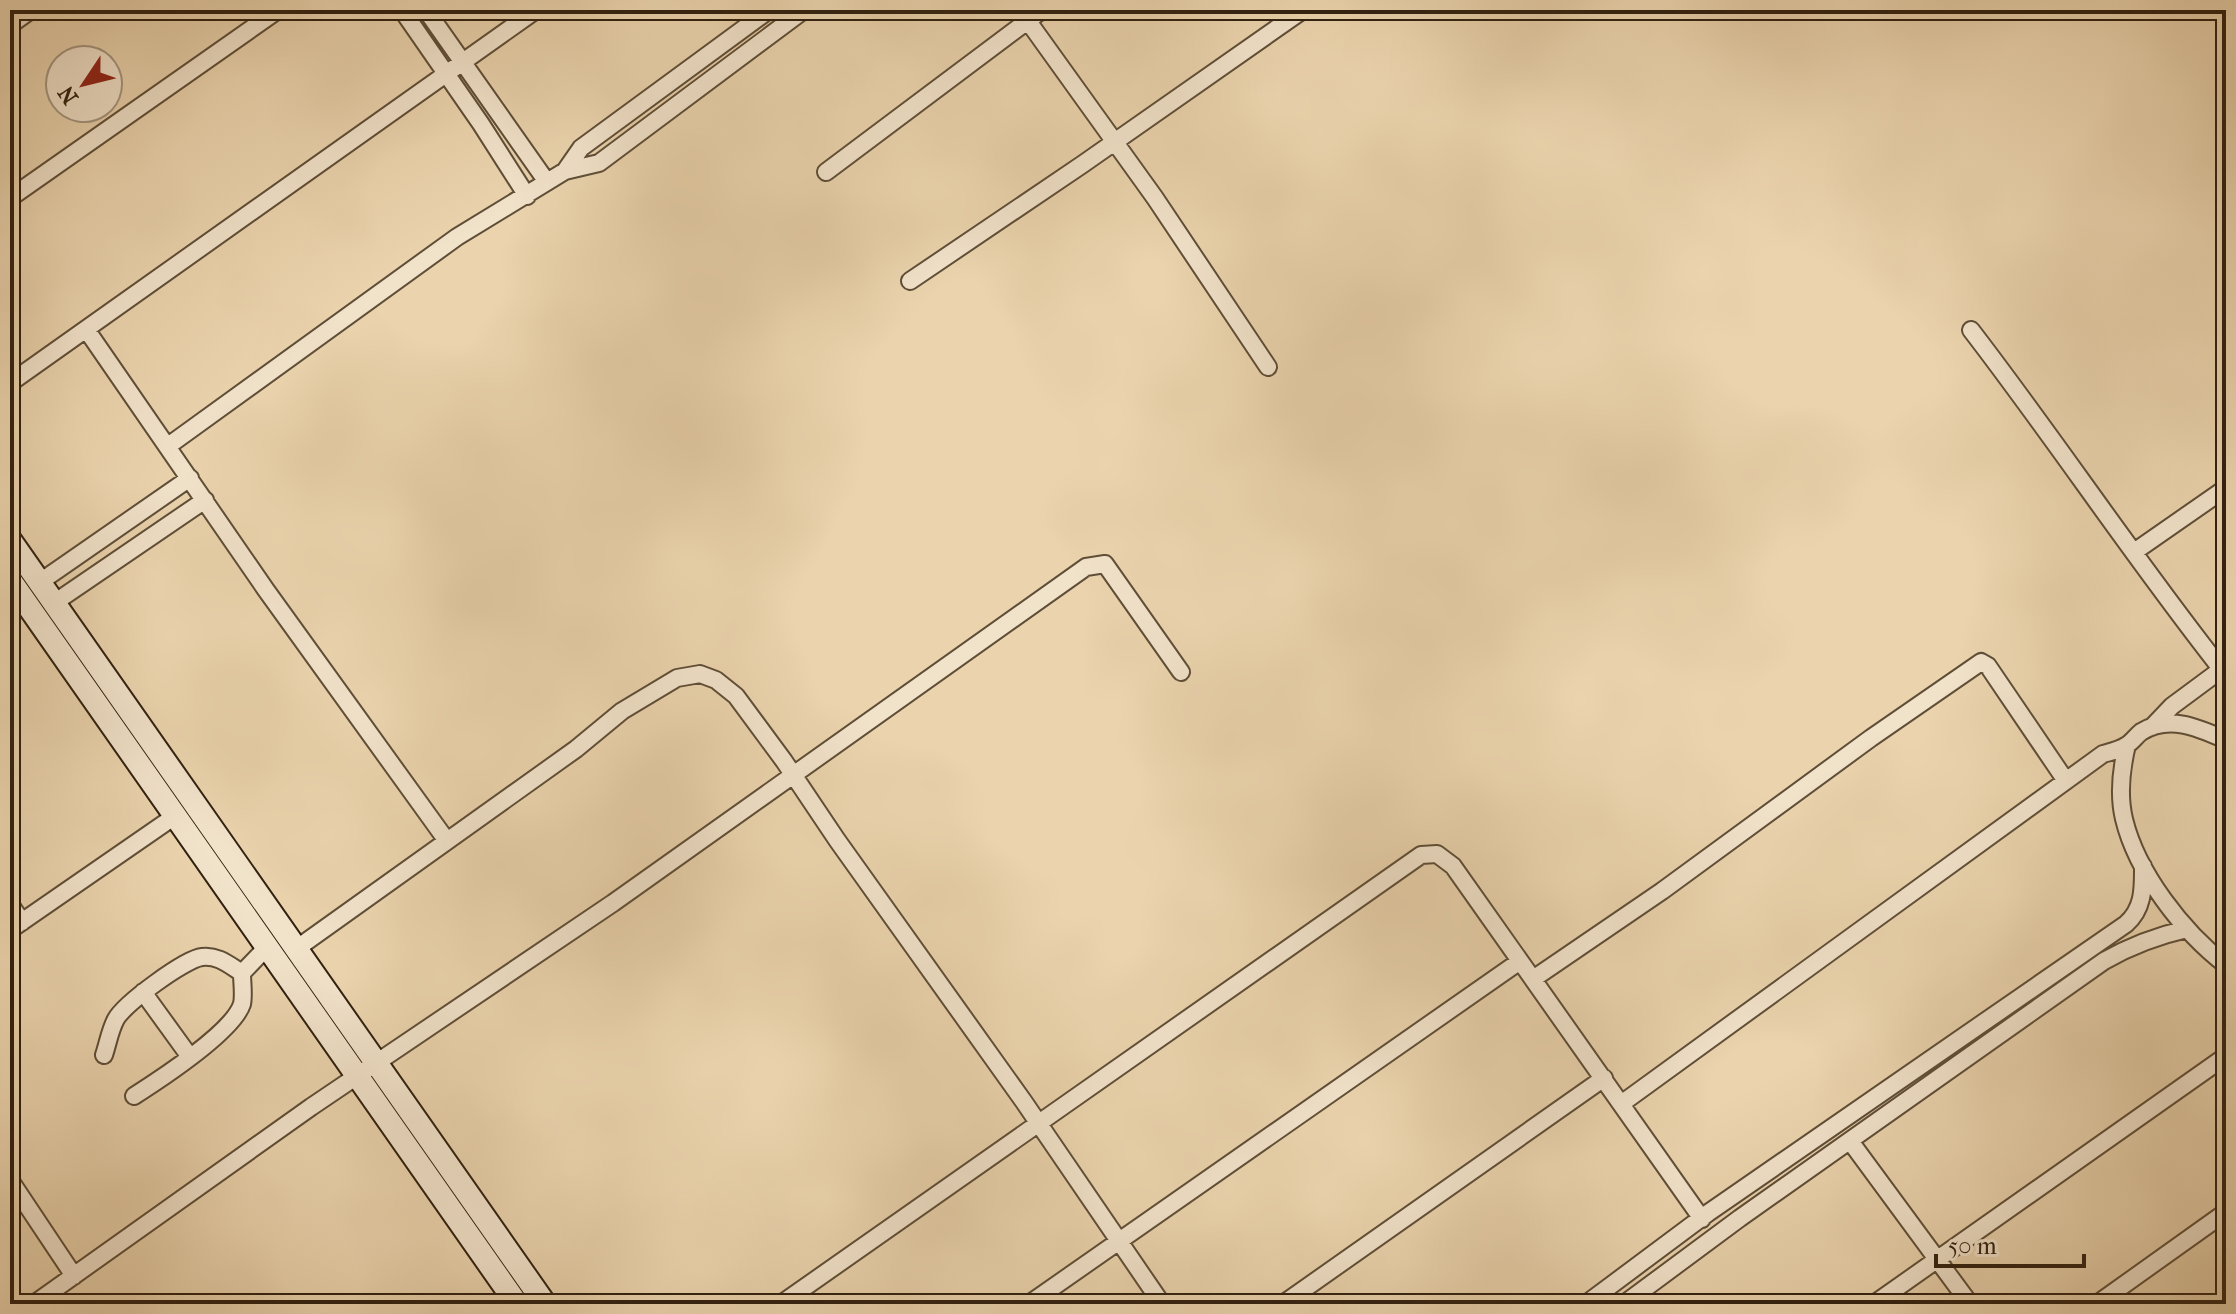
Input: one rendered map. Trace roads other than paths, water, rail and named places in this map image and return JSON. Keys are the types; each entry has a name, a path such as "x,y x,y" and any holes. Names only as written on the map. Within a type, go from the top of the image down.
{"street":[{"path":"10,25 31,10"},
{"path":"10,198 278,10"},
{"path":"402,10 527,196"},
{"path":"426,10 547,182"},
{"path":"10,383 536,10"},
{"path":"565,171 581,148 769,10"},
{"path":"168,446 457,237 565,171 599,163 804,10"},
{"path":"826,172 1024,15 1042,10"},
{"path":"910,281 1303,10"},
{"path":"1024,15 1268,367"},
{"path":"86,329 447,841"},
{"path":"1971,330 2224,670 2172,706 2152,727"},
{"path":"40,582 190,478"},
{"path":"2134,552 2226,488"},
{"path":"54,603 205,500"},
{"path":"10,540 296,949 367,1070 517,1304"},
{"path":"34,1304 367,1070 613,903 1086,567 1105,564 1181,672"},
{"path":"10,580 267,947 367,1070 545,1304"},
{"path":"1533,979 1651,899 1871,738 1981,662 1996,677 2066,781"},
{"path":"296,949 576,749 622,711 677,678 700,674 716,680 736,696 1162,1304"},
{"path":"1621,1104 2103,754 2127,745 2139,733 2152,727 2172,723 2201,728 2226,740"},
{"path":"2127,745 2121,768 2120,791 2124,820 2143,866 2187,929 2226,965"},
{"path":"10,904 16,926 175,816"},
{"path":"781,1304 1421,855 1437,854 1453,866 1702,1219"},
{"path":"1586,1304 1702,1219 2126,924 2135,916 2142,898 2143,866"},
{"path":"1624,1304 1740,1218 2104,961 2134,944 2187,929"},
{"path":"134,1096 190,1057 230,1022 242,1005 242,973 267,947"},
{"path":"104,1055 117,1018 143,992 200,957 220,959 242,973"},
{"path":"1029,1304 1520,961"},
{"path":"143,992 190,1057"},
{"path":"1874,1304 2226,1056"},
{"path":"1283,1304 1604,1078"},
{"path":"1850,1141 1970,1304"},
{"path":"10,1180 74,1276"},
{"path":"2097,1304 2226,1212"}]}
